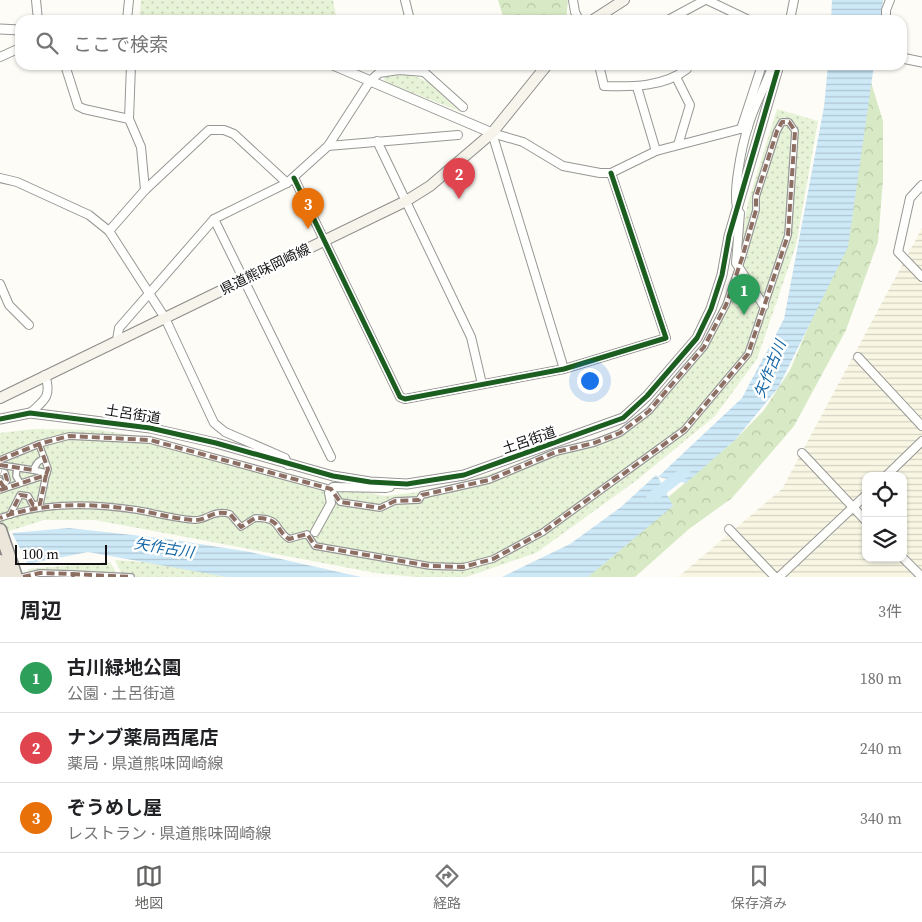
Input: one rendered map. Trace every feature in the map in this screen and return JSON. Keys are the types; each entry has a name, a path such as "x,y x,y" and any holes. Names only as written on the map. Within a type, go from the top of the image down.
{"highway":[{"path":"0,530 16,577"},
{"path":"0,561 5,577"}],"main road":[{"path":"601,15 624,0"},
{"name":"県道熊味岡崎線","path":"0,398 406,201 436,181 492,133 543,70"}],"street":[{"path":"36,0 38,15"},
{"path":"128,15 130,0"},
{"path":"405,0 409,15"},
{"path":"573,0 576,15"},
{"path":"678,15 706,0 738,15"},
{"path":"791,15 794,0"},
{"path":"886,15 890,0"},
{"path":"0,29 15,30"},
{"path":"0,57 15,50"},
{"path":"907,59 922,62"},
{"path":"67,70 78,106 129,119"},
{"path":"131,70 129,119 140,148 145,190"},
{"path":"344,70 492,133 523,142 563,166 612,173 656,151 744,128"},
{"path":"118,340 119,328 214,219 290,181 328,146 370,82 379,73 399,70"},
{"path":"425,70 463,107"},
{"path":"601,70 604,86 637,87 676,77 685,70"},
{"path":"761,70 744,128 734,198 737,210 740,213 736,263 764,306"},
{"path":"744,128 771,70"},
{"path":"737,210 777,70"},
{"path":"676,77 690,106 678,145"},
{"path":"637,87 656,151"},
{"path":"0,518 58,506 106,506 196,520 217,511 230,514 240,527 255,518 272,520 289,539 307,534 315,546 430,566 463,567 493,559 543,532 684,430 748,354 788,235 795,131 789,122 782,122 777,131 756,198 756,210 726,304 704,347 649,411 620,433 592,444 556,452 489,480 422,496 418,500 395,501 380,508 340,502 331,489"},
{"path":"109,231 145,190 209,130 224,130 234,134 290,181 324,241 400,397 405,399 564,369 666,338 612,173"},
{"path":"492,133 564,369"},
{"path":"328,146 458,136"},
{"path":"377,141 470,337 482,384"},
{"path":"0,178 17,182 90,216 109,231 165,318 214,423 224,432 285,458 288,465"},
{"path":"922,185 910,198 898,252 922,277"},
{"name":"土呂街道","path":"0,419 30,414 150,428 216,443 288,465 333,476 370,482 407,484 464,475 623,418 647,396 697,338 711,309 737,210"},
{"path":"214,219 331,457"},
{"path":"0,284 9,305 29,325"},
{"path":"858,357 922,426"},
{"path":"30,414 45,400 49,388 45,375"},
{"path":"1,477 39,444 69,436 150,440 331,489 386,488 390,487 391,483"},
{"path":"890,472 922,441"},
{"path":"10,515 20,494 28,496 33,505 40,504 48,469 39,444"},
{"path":"802,452 862,517"},
{"path":"34,470 38,462 44,458"},
{"path":"1,477 17,468 46,474"},
{"path":"17,468 16,476 20,484"},
{"path":"1,477 20,484 46,474"},
{"path":"315,532 332,502 329,493 331,489"},
{"path":"779,577 862,499"},
{"path":"729,529 775,577"},
{"path":"907,562 922,577"},
{"path":"23,577 73,575 131,577"}],"shaded area":[{"path":"922,228 922,577 678,577 782,489"}],"green space":[{"path":"141,0 333,0 336,15 140,15"},
{"path":"498,0 568,0 566,15 502,15"},
{"path":"865,70 867,70 883,121 883,180 878,242 846,330 794,426 732,498 689,529 635,577 575,577 735,440 764,410 790,370 810,323"},
{"path":"407,73 430,83 459,111 385,82 384,77"},
{"path":"777,109 818,121 796,245 757,359 715,416 637,480 536,553 466,577 415,577 376,573 95,520 44,520 0,534 0,433 34,429 100,430 149,438 327,484 385,496 441,489 592,442 637,420 699,351 735,278 748,202"},
{"path":"115,560 232,568 272,577 123,577"},
{"path":"110,562 119,577 32,577 28,569"}],"water":[{"path":"832,0 883,0 881,15 831,15"},
{"path":"828,70 873,70 848,247 778,388 735,440 686,483 658,477 742,398 784,319 824,107"},
{"path":"656,475 673,506 588,577 502,577 570,544 621,507"},
{"path":"69,528 168,539 250,552 361,577 227,577 88,552 28,564 12,533"}],"waterway":[{"name":"矢作古川","path":"652,497 685,472"}],"marked path":[{"path":"0,460 39,444 69,436 150,440 331,489 340,502 380,508 395,501 419,500 422,495 489,480 556,452 594,443 620,433 649,411 704,347 726,305 742,258 756,210 756,197 777,131 782,122 789,122 795,131 788,235 748,354 684,430 543,532 493,559 463,567 430,566 315,546 307,534 289,539 274,522 264,518 255,518 241,527 230,514 224,513 194,520 137,510 103,506 68,505 33,509 0,518"},
{"path":"39,444 48,469 46,475"},
{"path":"0,465 33,470"},
{"path":"0,481 3,486 7,480 5,473 1,472"},
{"path":"0,490 46,475 40,504 33,505 28,496 20,495 10,515"},
{"path":"23,577 40,573 72,574 74,577"},
{"path":"72,574 131,577"}],"cycle path":[{"path":"0,419 30,413 150,428 216,443 333,476 370,482 407,484 464,475 623,418 647,396 697,338 711,309 722,275 729,236 778,70"},
{"path":"294,178 400,397 405,399 564,369 666,338 611,173"}],"place":[{"name":"ナンブ薬局西尾店","path":"459,199"},
{"name":"ぞうめし屋","path":"308,229"},
{"name":"古川緑地公園","path":"744,315"}]}
